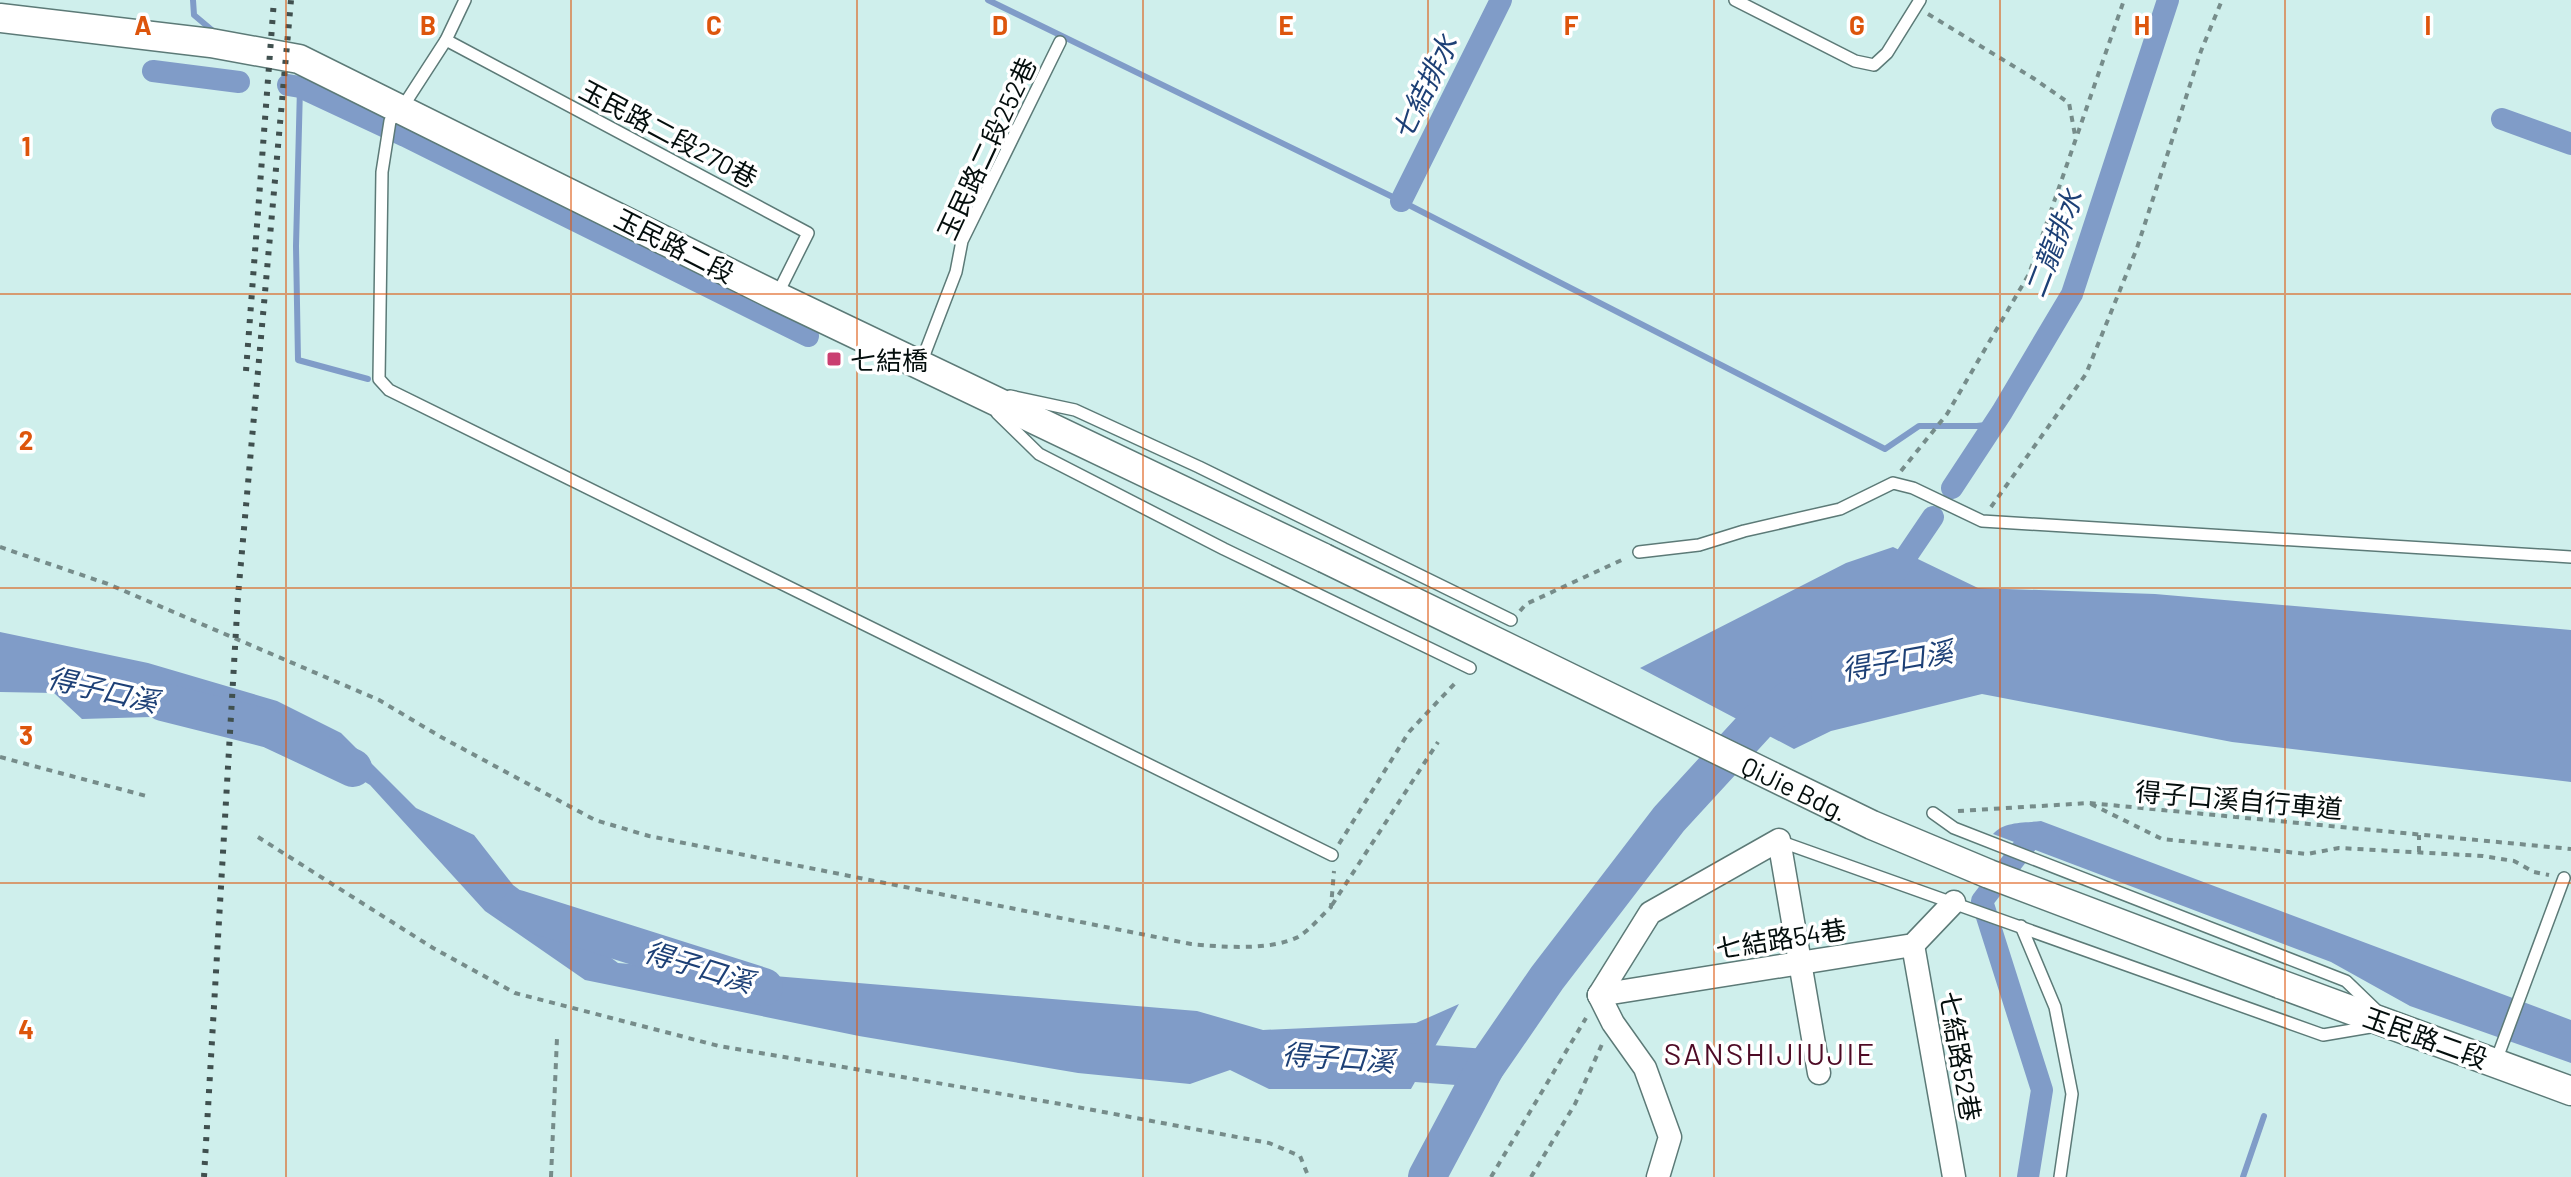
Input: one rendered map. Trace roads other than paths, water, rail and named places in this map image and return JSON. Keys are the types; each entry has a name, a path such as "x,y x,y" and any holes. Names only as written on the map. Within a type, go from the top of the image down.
{"street":[{"name":"玉民路二段","path":"0,18 211,43 299,59 776,296 1324,558"},
{"name":"QiJie Bdg.","path":"1324,558 1872,825 1989,874 2280,984"},
{"path":"1658,1177 1670,1137 1645,1068 1613,1023 1599,995 1650,913 1779,840 1819,1073"},
{"path":"1913,945 1954,902"},
{"name":"七結路54巷","path":"1599,995 1913,945"},
{"name":"七結路52巷","path":"1913,945 1954,1177"},
{"name":"玉民路二段","path":"2280,984 2571,1091"}],"lane":[{"path":"465,0 446,40 402,108 390,121 382,172 379,379 389,390 1332,855"},
{"path":"1735,0 1855,61 1874,65 1887,53 1918,3"},
{"name":"玉民路二段270巷","path":"446,40 808,233 776,296"},
{"name":"玉民路二段252巷","path":"921,364 956,272 962,241 1060,42"},
{"path":"971,387 1075,410 1199,467 1511,620"},
{"path":"971,387 1039,454 1224,549 1470,668"},
{"path":"1639,552 1699,545 1744,531 1840,509 1893,483 1913,488 1982,521 2571,557"},
{"path":"1933,813 1954,828 2346,981 2390,1024"},
{"path":"1779,840 2323,1035 2390,1024"},
{"path":"2495,1063 2564,878"},
{"path":"2021,926 2055,1007 2072,1094 2060,1177"}],"water":[{"path":"1893,547 1978,588 2155,594 2571,630 2571,782 2232,742 1982,694 1831,731 1794,749 1640,668 1846,563"},
{"path":"0,632 148,663 277,701 341,733 416,808 474,835 513,885 618,963 1197,1011 1263,1030 1416,1023 1459,1004 1411,1089 1269,1089 1230,1070 1190,1084 1078,1073 859,1036 585,980 485,911 370,785 254,714 82,719 54,693 0,692"},
{"path":"2041,821 2571,1020 2571,1063 2410,1006 2331,962 1993,834 2009,825"}],"waterway":[{"path":"193,0 194,15 213,31"},
{"path":"988,0 1401,201 1885,449 1919,426 1994,424"},
{"name":"七結排水","path":"1401,201 1501,0"},
{"name":"二龍排水","path":"1952,488 2002,412 2072,294 2168,0"},
{"path":"153,71 239,82"},
{"path":"288,85 300,87 405,136 808,336"},
{"path":"300,87 296,246 298,360 368,379"},
{"path":"2502,119 2571,144"},
{"name":"二龍排水","path":"1891,579 1933,517"},
{"name":"得子口溪","path":"1427,1177 1485,1068 1547,978 1669,819 1758,722 1793,697"},
{"name":"得子口溪","path":"163,702 270,729 353,768"},
{"path":"2028,1177 2042,1090 1982,901 2033,835 2049,841"},
{"name":"得子口溪","path":"518,909 764,987"},
{"name":"得子口溪","path":"1375,1060 1485,1068"},
{"path":"2243,1177 2264,1116"}],"railway":[{"path":"246,371 274,0"},
{"path":"204,1177 238,596 291,0"}],"place":[{"name":"七結橋","path":"834,359"}],"district":[{"name":"SANSHIJIUJIE","path":"1770,1053"}]}
